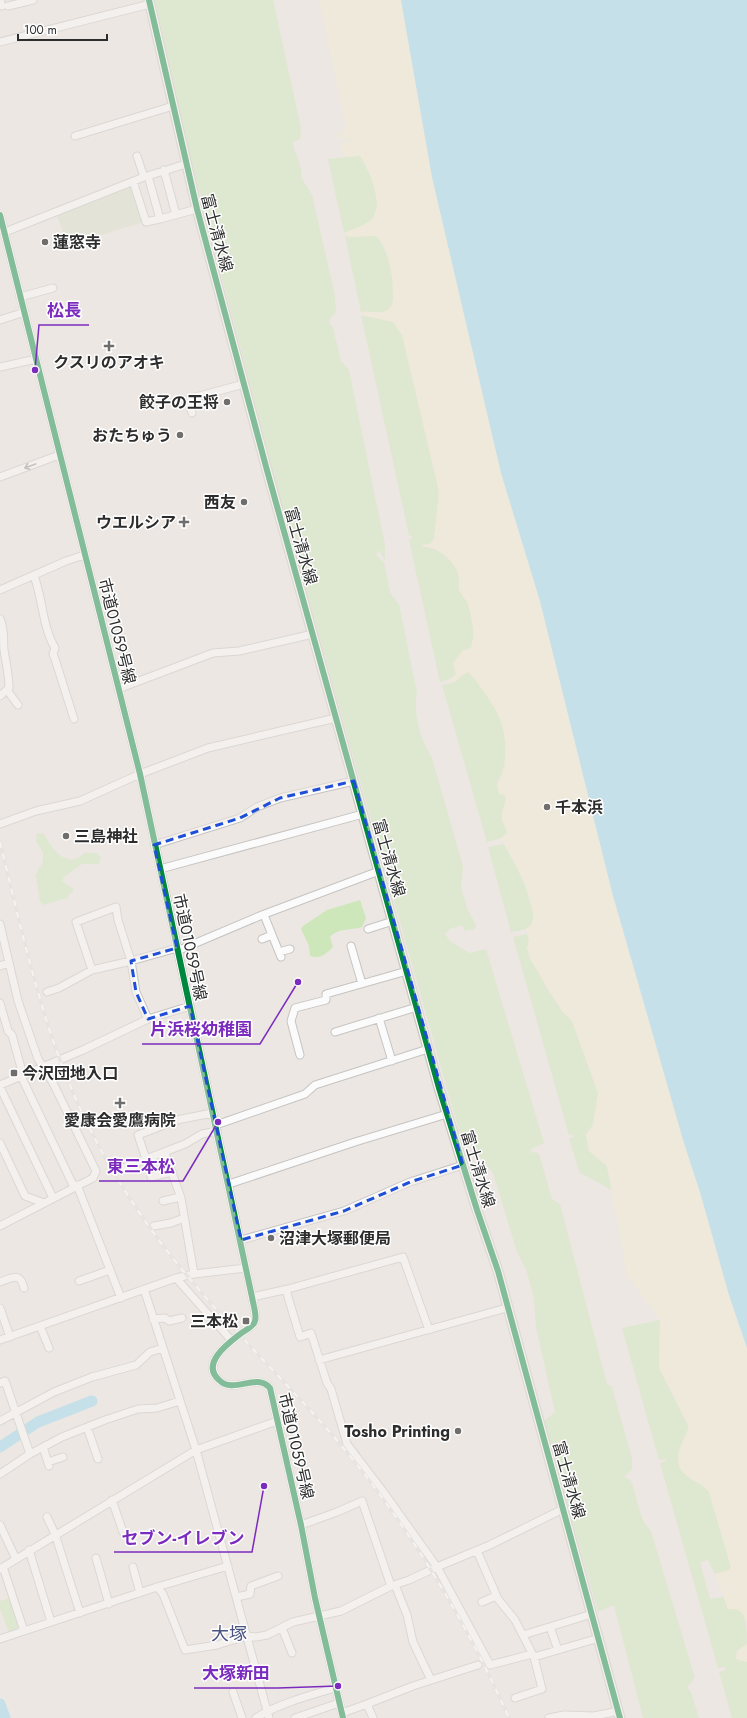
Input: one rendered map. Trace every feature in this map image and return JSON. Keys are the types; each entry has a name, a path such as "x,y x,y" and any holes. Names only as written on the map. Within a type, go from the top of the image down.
{"main road":[{"name":"富士清水線","path":"149,2 197,209 244,384 428,1049 463,1165 498,1271 619,1715"}],"street":[{"path":"3,4 33,0"},
{"path":"0,42 149,2"},
{"path":"75,136 173,106"},
{"path":"137,156 146,176 160,219"},
{"path":"3,231 146,176 186,164"},
{"path":"164,170 176,215"},
{"path":"133,181 146,222 197,209"},
{"name":"市道01059号線","path":"0,215 140,774 252,1297 255,1321 253,1325 232,1341 214,1359 212,1366 214,1374 220,1381 228,1385 257,1382 264,1383 270,1388 342,1715"},
{"path":"20,297 53,288"},
{"path":"0,320 25,312"},
{"path":"0,367 36,359"},
{"path":"192,413 189,403 192,398 244,384"},
{"path":"0,477 59,455"},
{"path":"0,590 66,561 84,555"},
{"path":"34,576 40,591 41,608 55,648 53,654 74,719"},
{"path":"0,619 2,624 4,652 9,678 9,688 0,696"},
{"path":"118,689 213,653 239,651 313,634"},
{"path":"7,690 18,705"},
{"path":"0,824 36,811 80,801 140,774 208,748 336,718"},
{"path":"154,845 240,818 257,807 280,798 354,781"},
{"path":"160,869 363,814"},
{"path":"46,992 64,986 92,970 177,950 379,871"},
{"path":"92,970 76,922 116,907 118,920 131,961 136,992 148,1019"},
{"path":"264,915 280,954 290,949"},
{"path":"368,929 393,921"},
{"path":"0,924 18,1001 42,1066 53,1083 96,1171 93,1178 0,1226"},
{"path":"262,939 272,935"},
{"path":"351,946 362,984"},
{"path":"0,959 9,960"},
{"path":"0,966 9,960"},
{"path":"300,1055 291,1021 295,1008 326,1000 326,994 407,972"},
{"path":"0,1002 8,1031 12,1035 22,1075 76,1186 121,1298"},
{"path":"53,1198 0,1086 42,1066 83,1050 148,1019 190,1006"},
{"path":"335,1032 417,1007"},
{"path":"379,1018 392,1061"},
{"path":"118,1170 165,1153 216,1128 305,1094 315,1085 428,1049"},
{"path":"146,1159 138,1135 177,1120 212,1113"},
{"path":"229,1184 355,1142 447,1114"},
{"path":"0,1143 25,1196 44,1203"},
{"path":"165,1153 180,1197 194,1274"},
{"path":"241,1240 344,1211 410,1182 463,1165"},
{"path":"151,1177 172,1172"},
{"path":"162,1201 180,1197"},
{"path":"154,1226 171,1223 184,1218"},
{"path":"252,1297 286,1290 403,1257 429,1330"},
{"path":"0,1340 176,1278 194,1274 246,1268"},
{"path":"79,1281 110,1270"},
{"path":"0,1282 19,1277 22,1279 24,1288"},
{"path":"176,1278 232,1341"},
{"path":"144,1289 196,1450 269,1715"},
{"path":"286,1290 300,1337 311,1333 327,1383 331,1389 347,1444 437,1567 490,1665 558,1650 598,1638"},
{"path":"0,1308 10,1337"},
{"path":"320,1360 503,1309"},
{"path":"153,1319 165,1318 169,1321 182,1318"},
{"path":"40,1326 49,1348"},
{"path":"0,1421 54,1392 92,1377 136,1365 150,1352 163,1348"},
{"path":"0,1383 5,1381 30,1454"},
{"path":"0,1474 30,1454 60,1438 87,1427 138,1409 158,1408 180,1401"},
{"path":"24,1631 2,1568 55,1534 196,1450 277,1421"},
{"path":"87,1427 98,1459"},
{"path":"43,1447 49,1464 63,1457"},
{"path":"112,1500 123,1532"},
{"path":"301,1524 337,1512 362,1501 393,1585 407,1615 413,1642 431,1680"},
{"path":"158,1587 163,1594 185,1650 217,1646 247,1636 256,1637 267,1635 293,1622 341,1611 393,1585 413,1579 563,1509"},
{"path":"47,1517 55,1534 80,1613"},
{"path":"0,1524 16,1559"},
{"path":"29,1550 51,1622"},
{"path":"477,1550 496,1596 515,1620 533,1656 542,1689 515,1698"},
{"path":"96,1558 109,1604"},
{"path":"0,1639 158,1587 228,1566"},
{"path":"133,1567 140,1593"},
{"path":"236,1597 250,1594 251,1586 278,1576"},
{"path":"482,1602 496,1596"},
{"path":"523,1635 592,1614"},
{"path":"550,1627 558,1650"},
{"path":"282,1628 292,1653"},
{"path":"342,1715 431,1680 478,1665"},
{"path":"256,1718 269,1715 335,1688"},
{"path":"234,1692 242,1718"},
{"path":"295,1718 339,1703"},
{"path":"367,1704 374,1718"},
{"path":"549,1718 564,1715 619,1715"}],"highlighted area":[{"path":"354,781 463,1165 410,1182 344,1211 241,1240 190,1006 148,1019 136,992 131,961 177,948 154,845 240,818 280,798"}],"green space":[{"path":"155,0 273,0 301,128 300,139 293,142 294,147 301,168 301,177 312,195 335,296 336,312 331,317 329,323 333,328 341,361 349,370 385,545 385,560 379,550 376,555 384,563 390,593 399,604 417,693 416,710 418,726 432,758 463,866 461,887 467,908 476,925 474,929 465,931 462,925 450,929 445,934 450,941 469,953 486,949 544,1143 531,1149 532,1153 536,1152 539,1154 552,1199 560,1204 607,1384 612,1387 632,1458 632,1469 625,1476 626,1478 630,1479 640,1513 651,1531 695,1678 687,1687 691,1692 699,1718 643,1718 614,1605 598,1612 544,1421 555,1412 536,1327 534,1298 526,1269 517,1252 493,1173 459,1131 277,487 192,164"},
{"path":"360,156 368,170 374,187 377,205 376,213 366,224 344,233 328,159"},
{"path":"132,185 144,222 68,245 56,214"},
{"path":"373,235 384,247 388,258 393,283 392,304 388,310 385,311 361,312 345,236"},
{"path":"361,315 393,322 402,335 428,438 439,493 434,539 431,544 421,545 440,552 453,564 459,576 460,593 467,602 472,619 473,637 471,648 462,651 459,668 455,675 440,682 409,540 413,537 409,535"},
{"path":"469,672 491,702 501,722 504,733 504,767 498,781 506,799 502,812 502,821 507,828 507,834 501,838 487,842 442,685 455,682 464,673"},
{"path":"37,833 44,834 56,851 66,859 72,860 78,858 84,853 96,853 101,857 99,864 82,864 64,877 62,881 74,889 67,898 43,905 40,901 36,875 43,861 43,853 36,841"},
{"path":"504,844 519,872 529,896 533,917 530,927 511,932 488,847"},
{"path":"360,900 366,918 362,927 341,930 330,937 333,947 326,954 317,957 310,956 309,946 301,929 303,926 327,910"},
{"path":"527,934 529,941 527,948 546,987 562,1011 572,1021 598,1093 593,1125 586,1134 589,1151 607,1166 612,1190 580,1173 569,1139 574,1137 572,1134 569,1135 513,937"},
{"path":"660,1320 659,1368 688,1425 688,1429 678,1454 688,1477 707,1488 709,1492 731,1567 729,1570 715,1574 708,1560 700,1562 710,1599 724,1597 728,1609 739,1609 744,1615 747,1630 747,1644 737,1651 736,1658 747,1662 747,1718 732,1718 719,1672 726,1670 725,1667 718,1668 660,1463 666,1461 665,1459 659,1460 622,1328"},
{"path":"10,1598 19,1626 17,1629 9,1632 0,1609 0,1601"}],"sand":[{"name":"千本浜","path":"318,0 401,0 432,177 501,473 540,601 612,892 729,1295 747,1348 747,1622 739,1610 728,1609 715,1574 729,1570 731,1567 709,1492 703,1486 684,1474 678,1462 678,1456 688,1429 688,1425 659,1368 660,1320 627,1275 607,1166 589,1151 586,1134 593,1125 598,1093 572,1021 562,1011 530,959 527,948 529,941 526,929 531,925 534,916 524,881 501,838 507,834 502,816 506,799 504,795 499,794 497,786 505,763 504,733 501,722 491,701 469,672 447,684 447,681 453,678 456,674 453,663 462,651 471,648 473,637 472,619 467,602 461,594 459,587 459,576 453,564 440,552 421,545 430,544 434,539 439,492 402,335 393,322 361,315 361,312 383,312 390,308 393,304 391,268 386,250 376,236 348,237 344,233 372,219 376,213 376,196 368,170 360,156 344,157 340,144 350,141 349,138 339,140 338,134 344,133 345,120 328,46 326,26"},
{"path":"747,1644 747,1662 738,1660 736,1658 737,1651"}],"water":[{"path":"401,0 747,0 747,1348 729,1295 700,1192 684,1143 612,892 540,601 501,473 432,177"}],"waterway":[{"path":"0,1447 38,1422 92,1401"},
{"path":"0,1704 5,1718"}],"railway":[{"path":"0,842 19,922 49,1029 68,1081 104,1156 133,1203 179,1266 335,1438 386,1503 410,1537 453,1607 492,1680 509,1718"}],"cycle path":[{"path":"149,0 197,209 268,474 439,1088 477,1210 498,1271 620,1718"},
{"path":"0,215 140,774 255,1309 255,1319 251,1327 241,1333 217,1355 214,1361 214,1374 225,1384 238,1385 258,1382 270,1388 301,1525 315,1598 343,1718"}],"place":[{"name":"蓮窓寺","path":"45,242"},
{"name":"クスリのアオキ","path":"109,346"},
{"name":"松長","path":"35,370"},
{"name":"餃子の王将","path":"227,402"},
{"name":"おたちゅう","path":"180,435"},
{"name":"西友","path":"244,502"},
{"name":"ウエルシア","path":"184,522"},
{"name":"千本浜","path":"547,807"},
{"name":"三島神社","path":"66,836"},
{"name":"片浜桜幼稚園","path":"298,982"},
{"name":"今沢団地入口","path":"14,1073"},
{"name":"愛康会愛鷹病院","path":"120,1103"},
{"name":"東三本松","path":"218,1122"},
{"name":"沼津大塚郵便局","path":"271,1238"},
{"name":"三本松","path":"246,1321"},
{"name":"Tosho Printing","path":"458,1431"},
{"name":"セブン-イレブン","path":"264,1486"},
{"name":"大塚新田","path":"338,1686"}],"district":[{"name":"大塚","path":"229,1634"}]}
